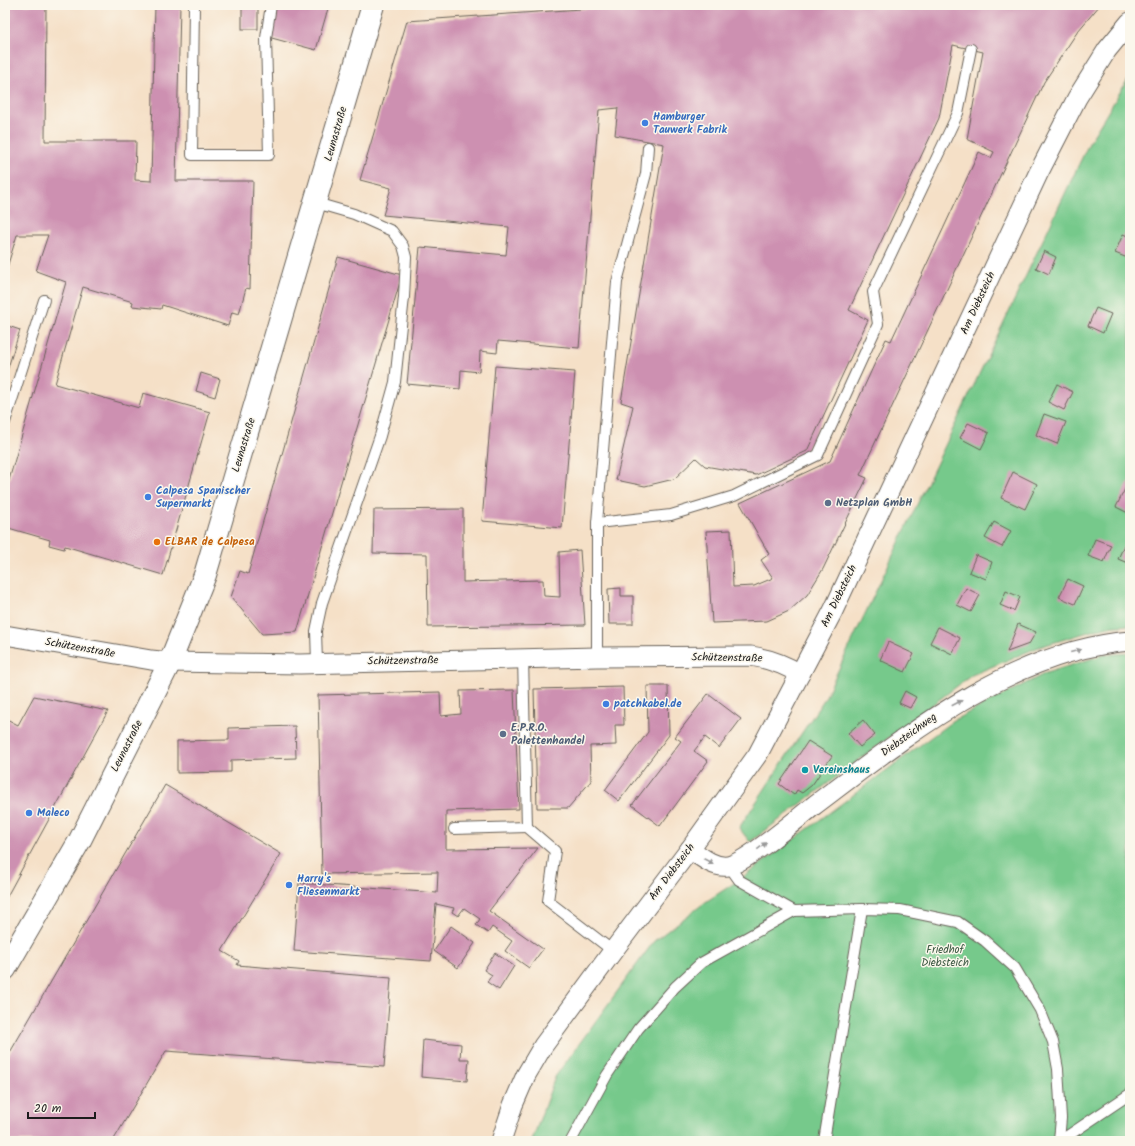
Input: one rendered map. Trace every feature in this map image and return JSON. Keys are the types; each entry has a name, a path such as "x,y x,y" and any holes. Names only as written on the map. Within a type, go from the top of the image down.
{"street":[{"name":"Leunastraße","path":"5,969 80,840 170,662 205,575 374,5"},
{"name":"Am Diebsteich","path":"501,1141 512,1105 526,1075 543,1046 690,849 758,754 833,611 1038,174 1077,98 1107,50 1130,22"},
{"name":"Schützenstraße","path":"5,636 170,662 317,663 524,658 751,656 770,659 785,664 800,674"},
{"name":"Diebsteichweg","path":"729,866 752,854 872,761 946,709 1042,660 1107,643 1130,641"},
{"path":"690,849 712,863 729,866"}],"lane":[{"path":"194,5 192,155 269,154 266,38 271,5"},
{"path":"598,523 671,515 727,498 818,455 878,324 873,292 958,113 971,49"},
{"path":"597,657 598,523 617,282 646,174 648,146"},
{"path":"316,204 354,214 392,230 403,246 406,257 404,297 395,382 380,436 322,602 316,631 317,663"},
{"path":"5,422 44,300"},
{"path":"524,658 527,827"},
{"path":"454,829 527,827 555,851 548,901 613,951"},
{"path":"729,866 739,880 794,911"},
{"path":"824,1141 862,909"},
{"path":"571,1141 607,1075 638,1029 675,987 701,963 794,911 862,909 900,910 958,922 985,941 1015,968 1040,1010 1053,1042 1058,1069 1061,1118 1060,1141"},
{"path":"1060,1141 1130,1094"}],"green space":[{"path":"1130,76 1130,625 1105,627 1039,647 972,675 750,842 739,828 825,698 1090,141"},
{"name":"Friedhof Diebsteich","path":"1130,653 1130,1141 532,1141 555,1077 654,941 707,901 739,880 954,720 1046,673 1103,655"}],"building":[{"path":"5,5 46,5 45,141 136,141 135,180 151,181 155,5 180,5 176,181 253,181 250,289 246,288 239,314 232,312 228,326 162,305 161,309 132,306 133,302 83,287 55,384 139,408 143,393 210,412 163,575 65,546 64,549 49,545 50,540 5,527 5,494 66,282 36,271 48,235 17,235 5,274"},
{"path":"242,5 258,5 258,29 242,29"},
{"path":"277,5 329,5 316,50 268,37"},
{"path":"639,5 1100,5 1078,31 1044,82 860,475 867,478 823,569 807,595 789,611 767,621 712,623 706,531 731,530 733,587 754,586 773,578 761,560 769,554 740,503 830,461 886,339 891,341 979,152 991,158 994,152 967,139 983,52 953,45 939,118 849,310 868,320 807,451 756,475 705,466 696,458 674,479 645,486 616,480 633,406 621,402 664,144 615,135 618,108 599,110 579,348 498,341 497,353 480,351 479,372 461,370 460,389 407,384 420,247 506,255 509,227 383,215 391,188 360,180 407,21"},
{"path":"1123,234 1130,237 1130,259 1115,253"},
{"path":"1044,251 1056,257 1049,274 1036,268"},
{"path":"338,257 402,275 297,632 262,634 231,597 240,571 248,574"},
{"path":"1096,308 1111,314 1103,333 1088,326"},
{"path":"5,325 20,330 5,377"},
{"path":"495,366 575,372 562,528 482,521"},
{"path":"201,373 220,379 215,397 196,391"},
{"path":"1057,384 1073,392 1064,410 1048,402"},
{"path":"1044,414 1066,422 1057,444 1036,435"},
{"path":"968,423 989,433 981,449 960,438"},
{"path":"1013,472 1037,484 1025,509 1001,498"},
{"path":"1130,479 1130,514 1116,507"},
{"path":"463,509 463,582 543,580 544,596 560,597 559,552 580,550 585,625 428,627 427,554 373,553 374,510"},
{"path":"994,522 1011,531 1002,547 985,538"},
{"path":"1095,539 1111,545 1104,562 1088,556"},
{"path":"1125,543 1130,545 1130,564 1118,559"},
{"path":"976,555 992,562 986,579 969,572"},
{"path":"1068,579 1083,586 1075,604 1059,597"},
{"path":"621,588 621,596 633,596 633,624 609,624 608,589"},
{"path":"966,588 980,595 971,612 957,605"},
{"path":"1006,591 1020,597 1014,611 1000,605"},
{"path":"1018,624 1036,632 1029,644 1007,652"},
{"path":"938,627 960,638 952,654 930,643"},
{"path":"888,642 914,654 905,672 880,660"},
{"path":"647,686 668,686 669,735 619,801 605,790 648,732"},
{"path":"623,687 624,725 615,725 616,745 590,746 591,781 568,808 537,808 534,689"},
{"path":"514,690 519,809 446,811 446,849 538,848 489,911 543,949 529,968 505,951 512,941 492,927 488,933 476,925 480,919 464,908 458,916 452,912 454,908 436,904 431,961 294,951 299,883 437,893 438,872 322,874 318,695 440,692 441,716 461,714 460,691"},
{"path":"905,691 916,697 910,708 899,703"},
{"path":"708,694 741,719 719,748 705,737 694,751 708,761 660,826 632,805 681,741 675,737"},
{"name":"Maleco","path":"34,696 108,711 5,900 5,718 18,725"},
{"path":"863,720 875,735 860,747 848,733"},
{"path":"295,726 296,758 231,760 231,772 177,773 177,741 229,740 229,728"},
{"name":"Vereinshaus","path":"808,741 832,756 812,785 802,793 797,790 794,795 779,784"},
{"path":"165,785 281,854 222,951 239,961 237,965 391,978 384,1067 166,1051 113,1141 5,1141 5,1061"},
{"path":"451,926 475,943 458,968 434,951"},
{"path":"495,953 514,966 499,990 487,982 492,975 484,970"},
{"path":"423,1040 461,1044 460,1059 469,1059 467,1081 421,1077"}],"place":[{"name":"Hamburger Tauwerk Fabrik","path":"645,123"},
{"name":"Calpesa Spanischer Supermarkt","path":"148,497"},
{"name":"Netzplan GmbH","path":"828,503"},
{"name":"ELBAR de Calpesa","path":"157,542"},
{"name":"patchkabel.de","path":"606,704"},
{"name":"E.P.R.O. Palettenhandel","path":"503,734"},
{"name":"Vereinshaus","path":"805,770"},
{"name":"Maleco","path":"29,813"},
{"name":"Harry's Fliesenmarkt","path":"289,885"}]}
